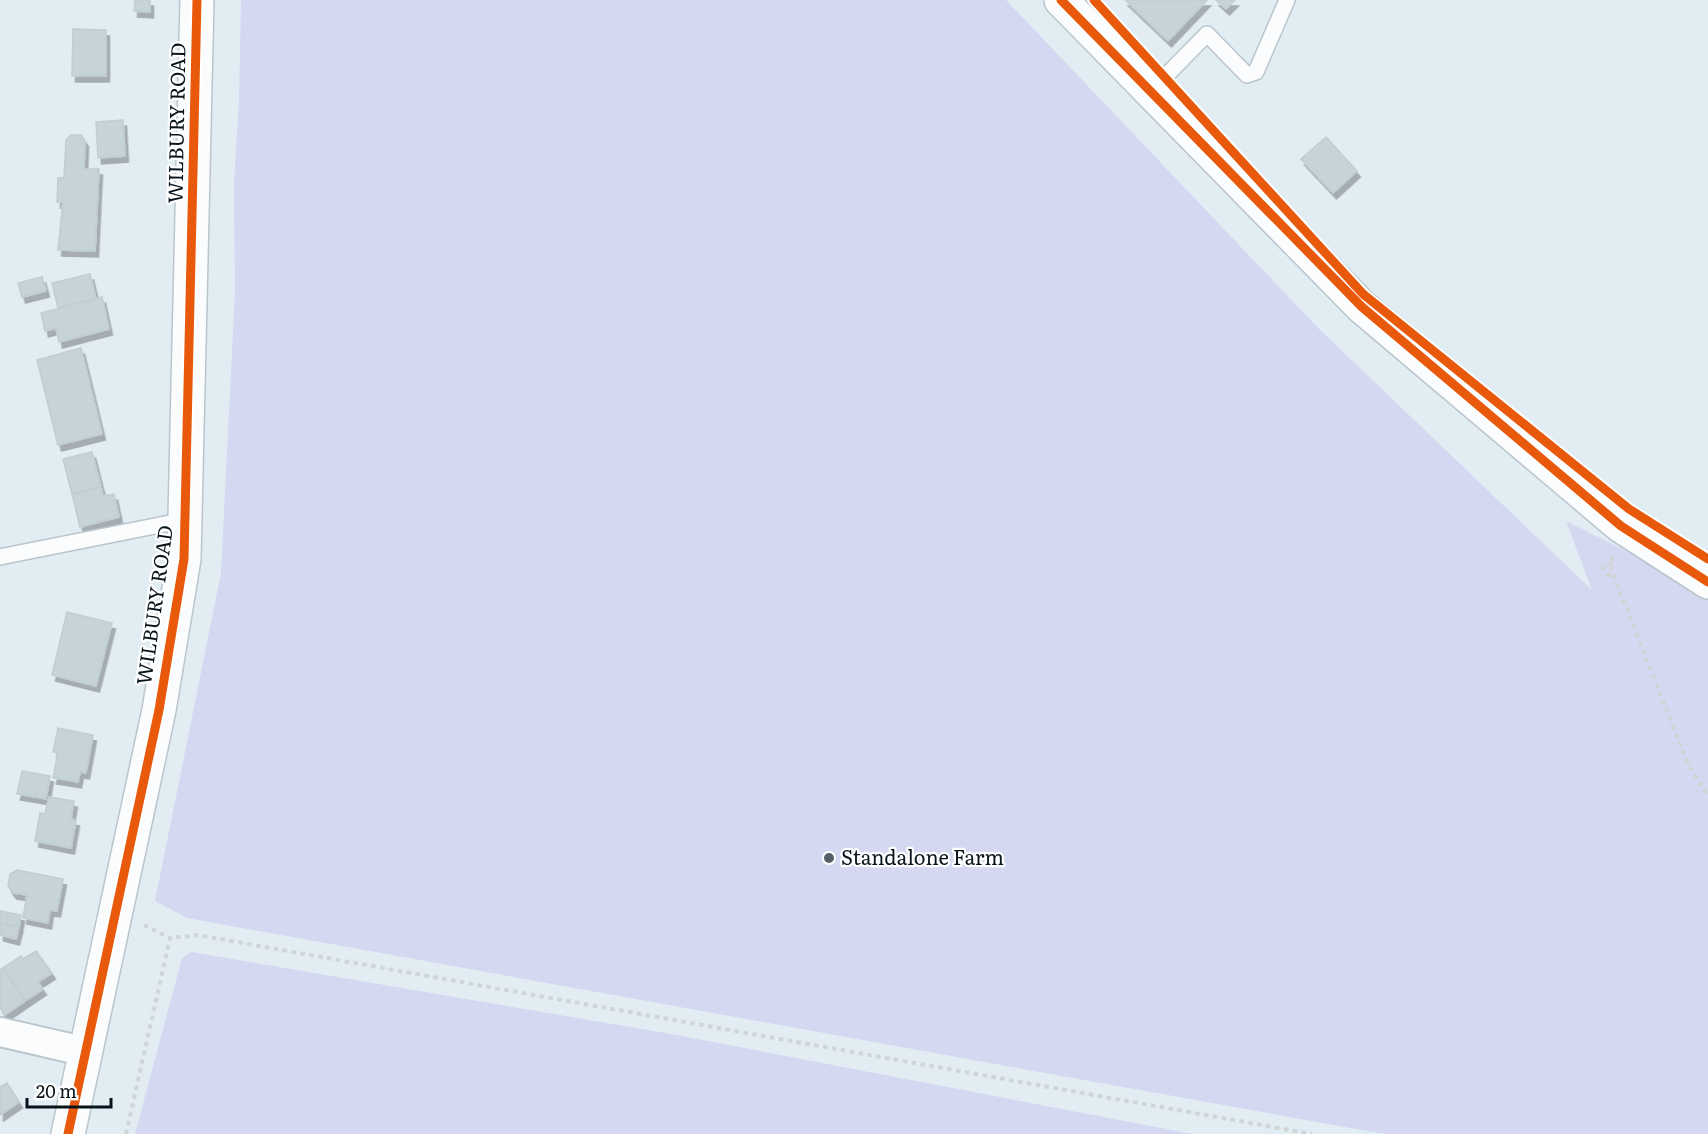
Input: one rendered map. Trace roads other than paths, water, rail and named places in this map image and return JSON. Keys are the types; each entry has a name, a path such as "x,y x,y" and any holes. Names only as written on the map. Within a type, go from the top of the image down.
{"street":[{"name":"WILBURY ROAD","path":"68,1134 159,710 184,559 196,0"},
{"path":"1061,0 1362,307 1621,526 1708,582"},
{"path":"0,1032 87,1052"}],"lane":[{"path":"1151,91 1207,34 1247,75 1256,72 1287,0"},
{"path":"0,556 185,520"}],"place":[{"name":"Standalone Farm","path":"829,858"}]}
